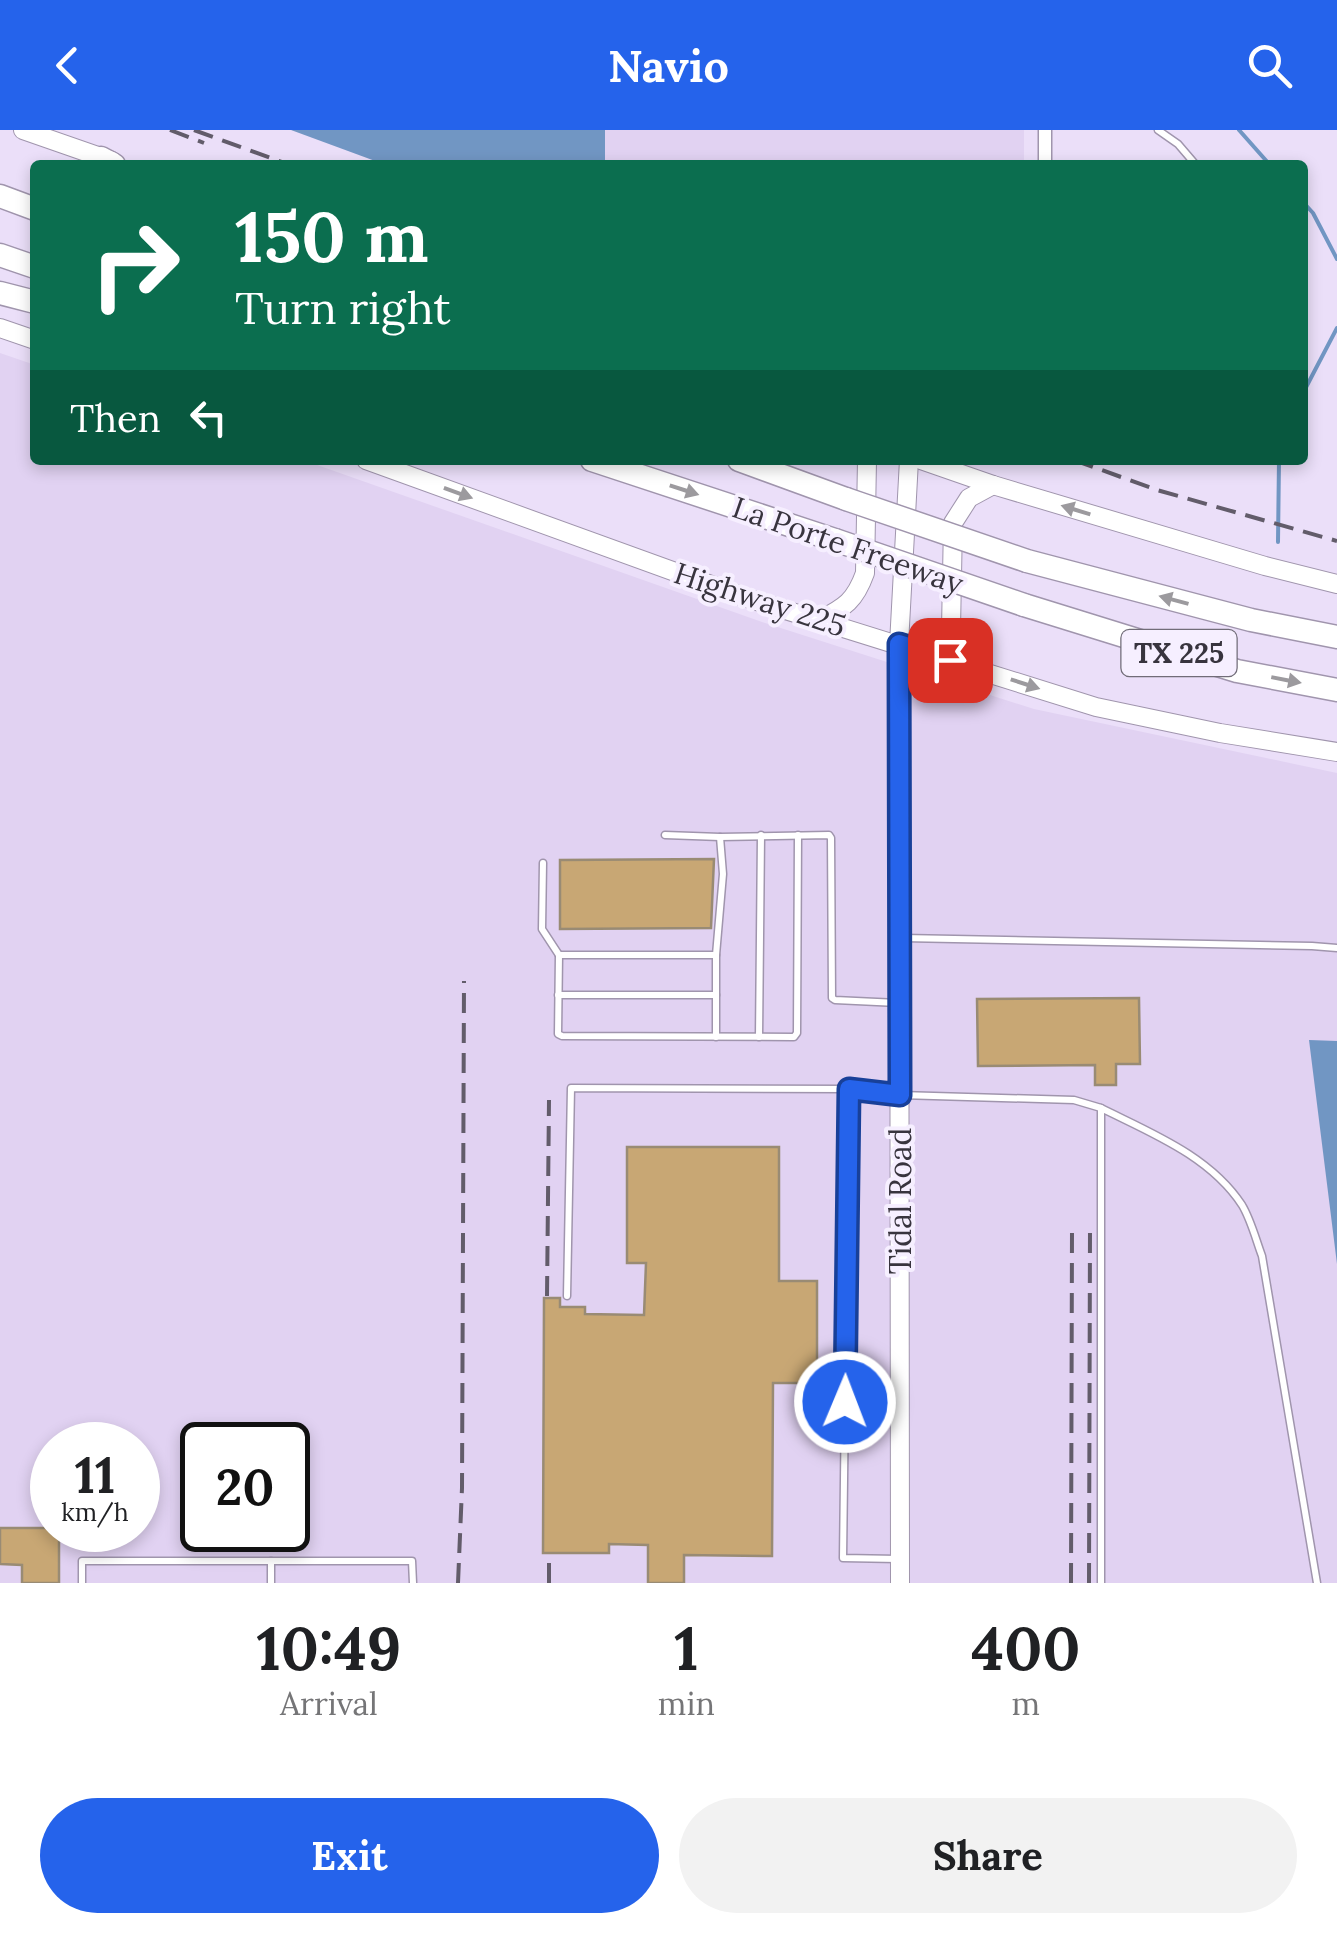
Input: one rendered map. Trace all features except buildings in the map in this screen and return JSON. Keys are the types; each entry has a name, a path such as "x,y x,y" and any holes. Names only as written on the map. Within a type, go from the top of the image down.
{"highway":[{"path":"0,196 30,206"},
{"path":"0,255 30,266"},
{"path":"0,293 30,301"},
{"name":"La Porte Freeway","path":"607,465 1024,605 1237,670 1337,690"},
{"name":"La Porte Freeway","path":"753,465 1027,561 1251,620 1337,637"}],"main road":[{"path":"23,130 106,160"},
{"path":"0,328 30,338"},
{"name":"Highway 225","path":"380,465 746,598 1096,707 1337,752"},
{"path":"820,620 846,607 859,590 864,573 866,465"},
{"name":"Tidal Road","path":"900,1583 899,644 909,465"},
{"path":"935,465 1291,574 1337,584"},
{"path":"970,667 955,647 951,629 952,523 969,498 992,485"}],"street":[{"path":"1045,130 1045,160"}],"lane":[{"path":"1158,130 1192,160"},
{"path":"665,835 829,835 832,998 900,1003"},
{"path":"759,1037 761,835"},
{"path":"543,863 542,929 559,955 558,1034 794,1037 798,1034 798,835"},
{"path":"716,1038 716,955 724,874 720,838"},
{"path":"899,938 1337,948"},
{"path":"559,955 716,955"},
{"path":"558,996 716,995"},
{"path":"567,1296 571,1088 849,1089 900,1095 1074,1100 1101,1108 1196,1159 1224,1183 1244,1208 1262,1256 1317,1583"},
{"path":"849,1089 843,1558 900,1559"},
{"path":"1101,1108 1101,1583"},
{"path":"82,1583 82,1561 412,1561 412,1583"},
{"path":"272,1561 272,1583"}],"shaded area":[{"path":"605,130 1024,130 1024,160 605,160"},
{"path":"0,353 30,363 30,465 317,465 762,622 1034,709 1337,773 1337,1583 0,1583"}],"water":[{"path":"291,130 605,130 605,160 372,160"},
{"path":"1309,1040 1337,1041 1337,1264"}],"waterway":[{"path":"1239,130 1266,160"},
{"path":"1308,208 1337,259"},
{"path":"1308,384 1337,328"},
{"path":"1278,542 1279,465"}],"railway":[{"path":"170,130 204,143"},
{"path":"194,130 276,160"},
{"path":"1088,465 1157,490 1337,541"},
{"path":"458,1583 462,1488 464,981"},
{"path":"547,1296 549,1100"},
{"path":"1071,1583 1072,1228"},
{"path":"1089,1583 1090,1228"},
{"path":"549,1556 549,1583"}],"route":[{"path":"845,1402 849,1089 900,1095 899,644 950,660"}]}
